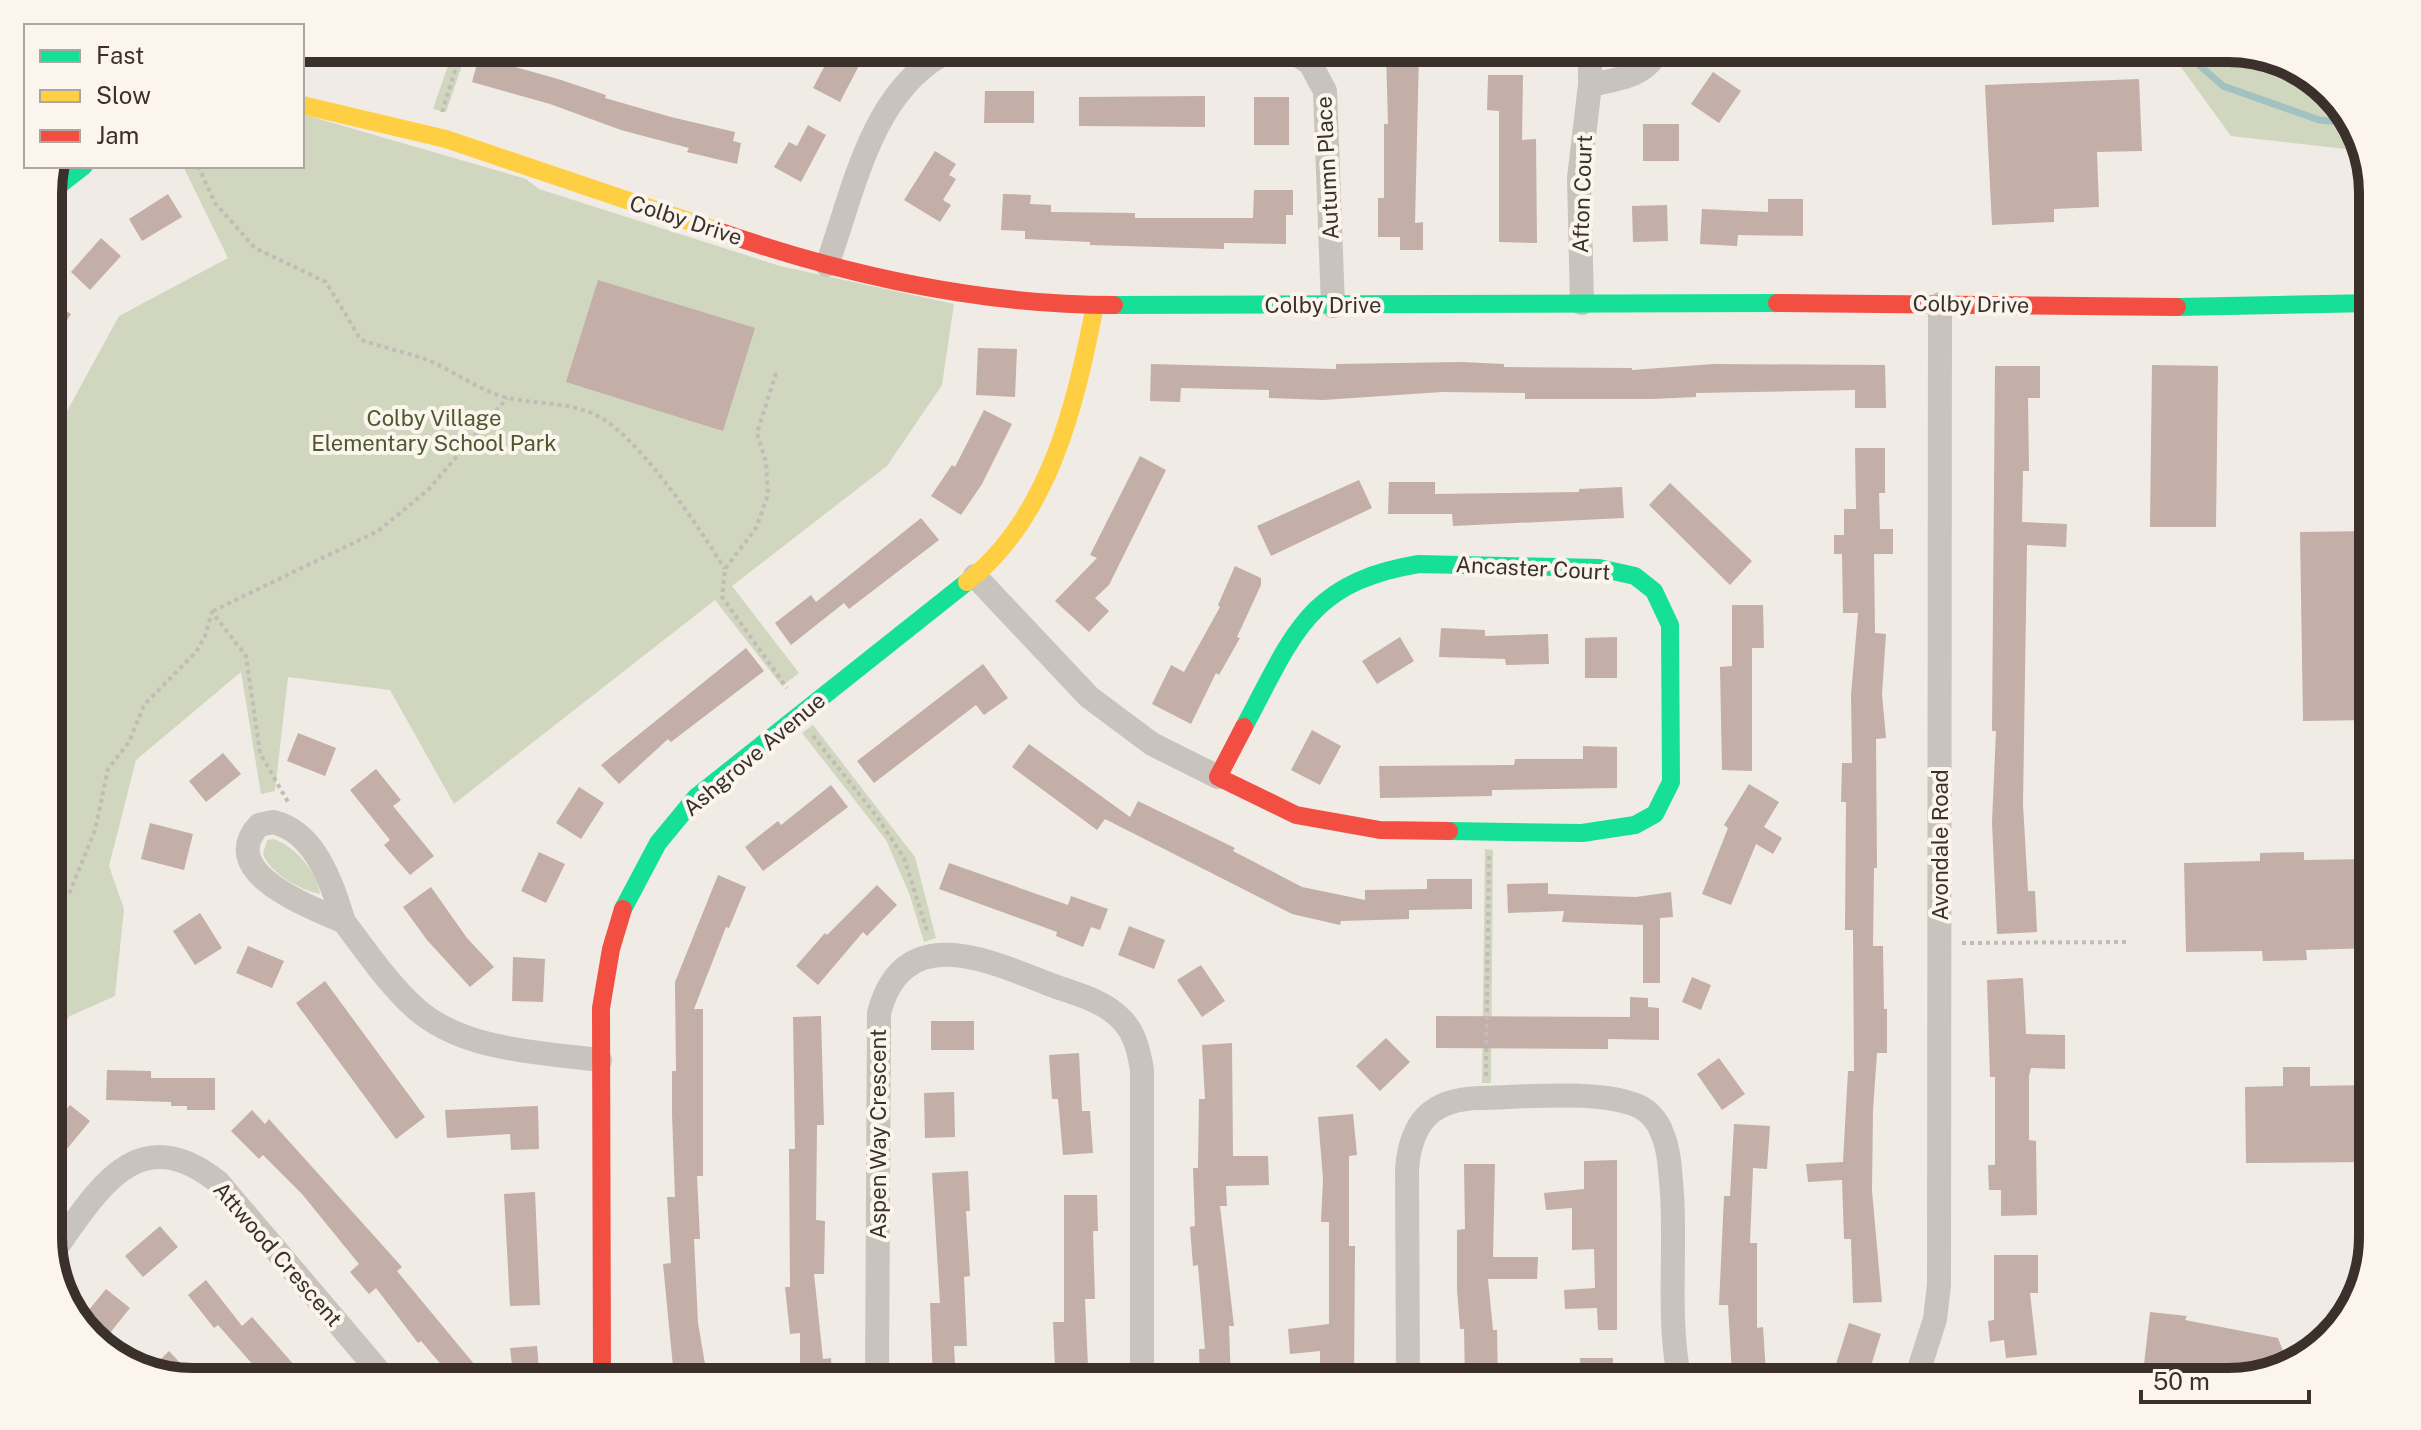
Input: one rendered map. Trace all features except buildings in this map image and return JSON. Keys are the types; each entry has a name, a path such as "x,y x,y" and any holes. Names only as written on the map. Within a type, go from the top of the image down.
{"street":[{"path":"827,265 871,141 888,106 907,79 928,62"},
{"name":"Autumn Place","path":"1308,62 1325,91 1333,306"},
{"name":"Afton Court","path":"1582,303 1579,178 1590,62"},
{"path":"1590,85 1642,71 1653,62"},
{"name":"Colby Drive","path":"304,105 382,121 827,265 965,295 1095,305 1582,303 2250,308 2359,304"},
{"path":"62,183 81,168"},
{"name":"Avondale Road","path":"1920,1368 1932,1332 1939,1285 1940,304"},
{"name":"Ashgrove Avenue","path":"602,1368 601,1008 609,948 617,920 647,859 696,797 975,576 1028,513 1056,460 1068,427 1095,305"},
{"name":"Ancaster Court","path":"975,576 1089,697 1152,744 1274,806 1336,825 1380,830 1582,833 1621,828 1645,820 1663,803 1671,782 1673,756 1672,641 1661,602 1640,579 1599,568 1438,564 1399,567 1360,577 1318,603 1298,625 1218,777"},
{"path":"344,922 415,1008 445,1028 499,1047 600,1060"},
{"path":"933,955 979,956 1109,1007 1134,1038 1142,1070 1142,1368"},
{"name":"Aspen Way Crescent","path":"877,1368 879,1013 885,995 899,974 933,955"},
{"path":"1408,1368 1410,1151 1418,1128 1432,1110 1454,1101 1486,1098 1576,1098 1626,1102 1644,1109 1657,1123 1668,1152 1672,1188 1678,1368"},
{"name":"Attwood Crescent","path":"62,1240 95,1196 131,1162 156,1155 186,1160 218,1182 376,1368"}],"path":[{"path":"434,137 458,62"},
{"path":"199,168 215,203 255,248 326,282 361,340 426,360 507,398 566,406 594,414 611,426 635,448 699,527 725,569"},
{"path":"776,373 757,433 766,462 768,495 756,528 725,569 722,597 805,711 807,729 878,818 904,858 918,894 933,955"},
{"path":"62,897 69,894 95,830 108,769 129,742 144,705 196,652 205,636 212,612 378,531 428,490 507,398"},
{"path":"212,612 246,656 260,753 289,804"},
{"path":"1486,1098 1490,833"},
{"path":"1940,943 2127,942"}],"green space":[{"path":"449,62 463,62 446,112 433,109"},
{"path":"2177,62 2245,63 2262,66 2294,79 2321,100 2337,120 2352,150 2231,136"},
{"name":"Colby Village Elementary School Park","path":"304,115 526,179 539,189 780,266 954,304 942,385 887,466 732,586 799,673 782,686 715,600 454,804 390,690 288,677 275,791 261,794 241,672 136,760 109,866 124,909 115,996 70,1016 62,1026 62,420 119,316 228,258 184,168 304,168"},
{"path":"813,725 915,857 936,938 924,942 909,893 886,840 802,733"},
{"path":"274,839 304,861 320,894 295,885 272,868 263,854 267,840"},
{"path":"1485,849 1493,850 1491,1083 1482,1083"}],"waterway":[{"path":"2196,62 2223,86 2319,120 2338,122"}],"traffic: fast":[{"path":"62,183 81,168"},
{"path":"1114,305 1777,303"},
{"path":"2177,307 2359,303"},
{"path":"1419,564 1599,568 1635,576 1654,591 1670,625 1671,782 1655,814 1635,825 1582,833 1449,831"},
{"path":"1244,727 1291,640 1327,599 1351,584 1381,572 1419,564"},
{"path":"623,909 658,843 696,797 967,582"}],"traffic: slow":[{"path":"304,105 446,139 721,232"},
{"path":"967,582 996,555 1039,492 1068,419 1095,305"}],"traffic: jam":[{"path":"721,232 817,262 914,285 1014,300 1114,305"},
{"path":"1777,303 2177,307"},
{"path":"1244,727 1218,777 1296,815 1380,830 1449,831"},
{"path":"602,1368 601,1008 611,949 623,909"}]}
